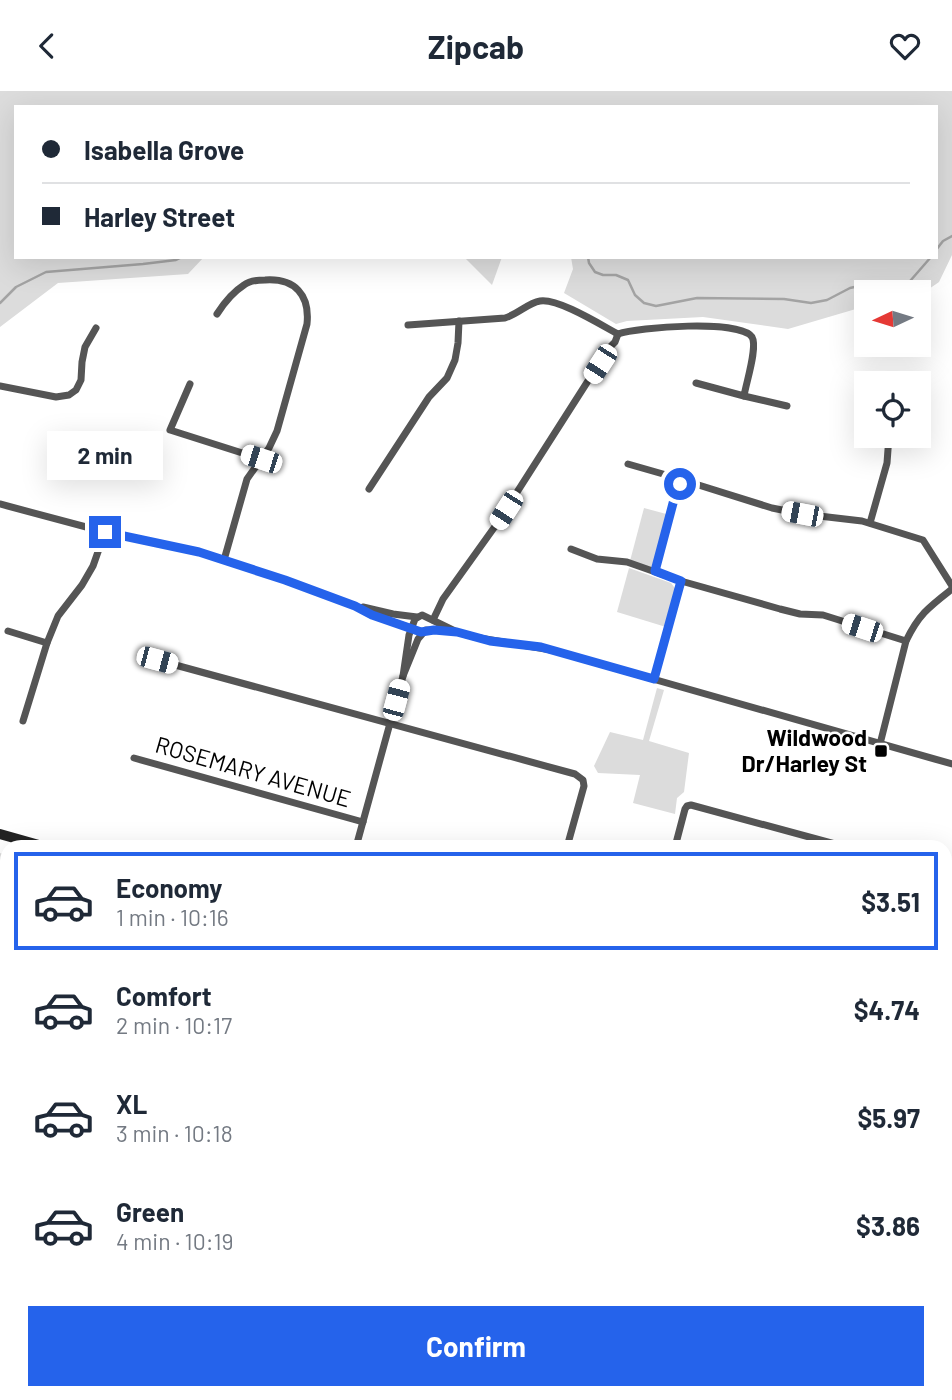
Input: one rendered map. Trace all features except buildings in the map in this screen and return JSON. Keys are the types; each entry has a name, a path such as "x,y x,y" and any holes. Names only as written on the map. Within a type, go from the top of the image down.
{"main road":[{"path":"0,834 21,840"}],"street":[{"path":"217,314 224,303 246,283 261,280 283,281 299,289 309,310 277,431 269,448 247,479 224,560"},
{"path":"408,325 505,318 544,300 557,303 618,334 630,330 705,325 743,330 750,334 754,341 744,396"},
{"path":"369,489 429,397 447,378 455,360 458,321"},
{"path":"0,386 56,397 69,395 76,390 81,380 85,347 96,328"},
{"path":"403,676 418,639 434,620 443,599 496,525 618,334"},
{"path":"696,383 787,406"},
{"path":"190,384 170,430 261,459"},
{"path":"870,523 887,463 888,448"},
{"path":"628,464 670,476 680,484"},
{"path":"680,484 689,482 792,512 870,523 923,540 952,587 923,612 912,627 880,744"},
{"path":"655,571 680,484"},
{"path":"0,504 105,532 199,552 355,606 434,620 457,632 490,641 541,647 952,764"},
{"path":"23,722 58,616 93,566 105,532"},
{"path":"571,549 597,559 627,562 681,581 780,609 800,614 823,615 906,641"},
{"path":"654,679 681,581"},
{"path":"358,840 403,676 411,628 418,616 443,599"},
{"path":"355,606 372,615 411,628 457,632"},
{"path":"8,631 47,643"},
{"path":"157,660 579,775 584,789 569,840"},
{"name":"ROSEMARY AVENUE","path":"134,758 363,823"},
{"path":"677,840 685,809 691,804 820,840"}],"shaded area":[{"path":"0,91 952,91 952,255 939,282 931,288 931,280 854,280 854,310 788,329 703,317 627,321 616,324 564,293 573,269 571,259 938,259 938,105 14,105 14,259 202,259 188,274 58,283 0,327"},
{"path":"466,259 501,259 492,285"},
{"path":"644,508 670,515 654,569 630,561"},
{"path":"629,568 671,583 677,591 666,627 617,612"},
{"path":"657,688 664,690 649,741 689,753 684,792 677,798 675,814 633,803 640,775 598,773 594,766 610,732 643,740"}],"waterway":[{"path":"938,247 952,236"},
{"path":"0,303 16,287 46,272 178,259"},
{"path":"588,259 595,272 628,280 635,295 644,303 656,306 697,298 784,299 811,303 827,300 850,288 872,283 894,292 904,288 929,259"}],"place":[{"name":"Wildwood Dr/Harley St","path":"881,751"}],"route":[{"path":"105,532 199,552 285,580 421,632 457,632 490,641 541,647 654,679 681,581 655,571 680,484"}]}
